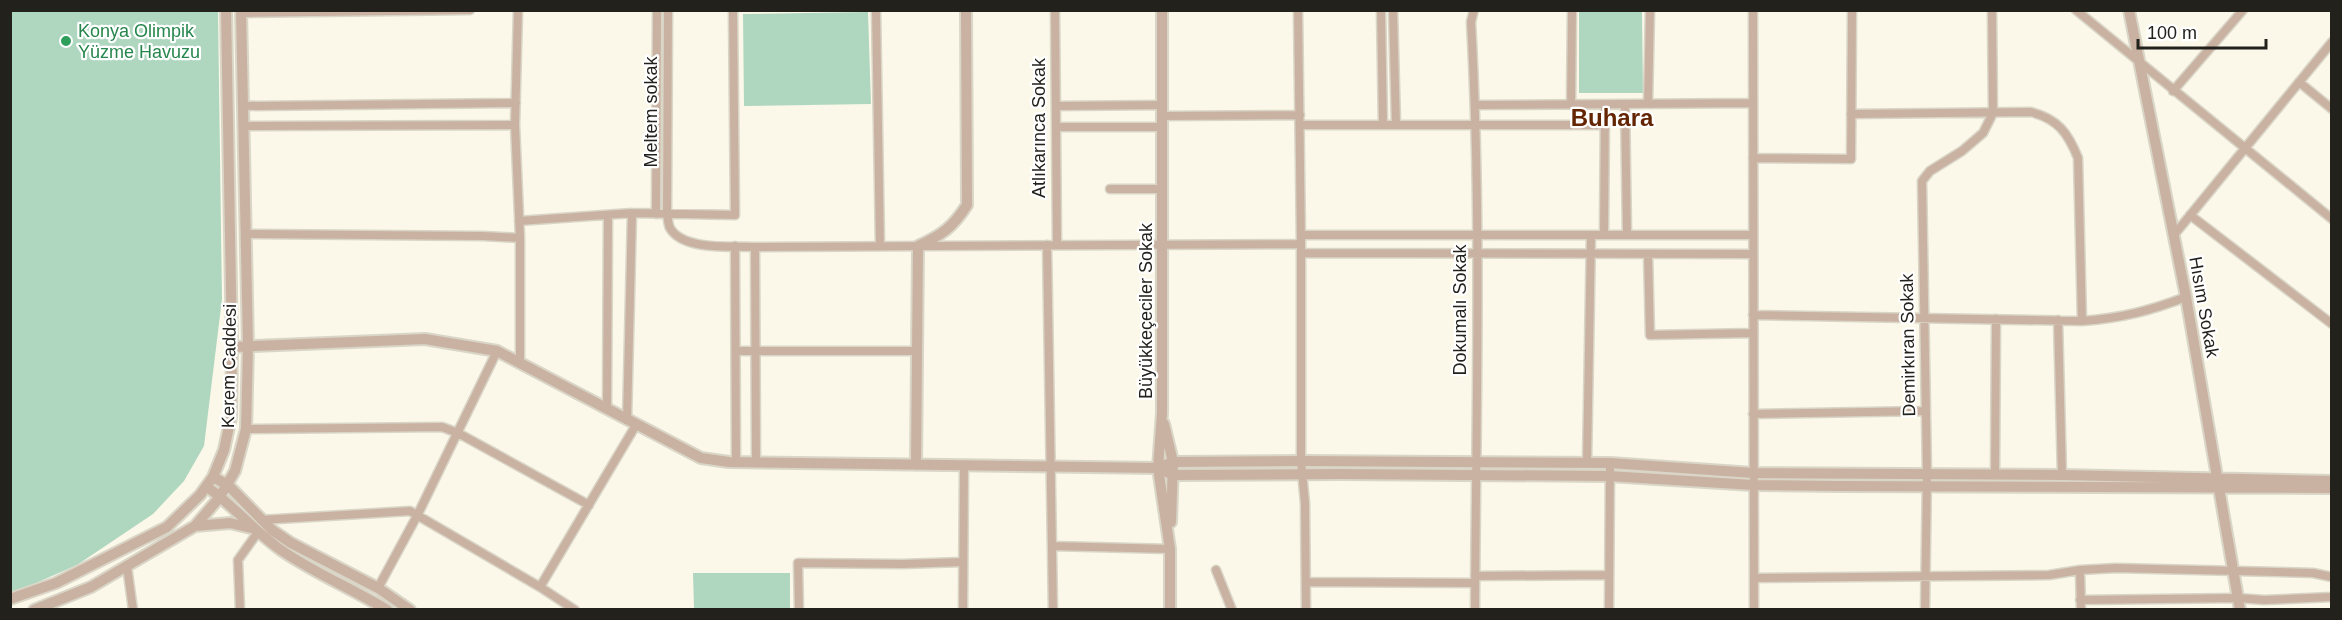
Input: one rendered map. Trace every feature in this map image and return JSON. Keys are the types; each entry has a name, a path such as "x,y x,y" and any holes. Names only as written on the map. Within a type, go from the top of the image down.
{"street":[{"name":"Kerem Caddesi","path":"10,599 56,583 157,533 189,509 210,482 224,450 229,429 232,347 225,10"},
{"path":"241,12 470,10"},
{"path":"518,10 515,125 520,238 520,363"},
{"name":"Meltem sokak","path":"656,214 657,10"},
{"name":"Meltem sokak","path":"667,214 668,10"},
{"path":"519,220 632,213 735,215 733,10"},
{"path":"876,10 880,246"},
{"path":"918,246 939,237 956,222 967,205 966,10"},
{"name":"Atlıkarınca Sokak","path":"1055,10 1057,245"},
{"name":"Büyükkeçeciler Sokak","path":"1162,10 1162,413 1158,468 1170,549 1170,609"},
{"path":"1298,10 1301,460 1305,503 1306,609"},
{"path":"1381,10 1383,125"},
{"path":"1393,10 1396,125"},
{"name":"Dokumalı Sokak","path":"1474,10 1471,22 1476,105 1478,253 1475,609"},
{"path":"1571,105 1572,10"},
{"path":"1648,104 1650,10"},
{"path":"1754,10 1754,609"},
{"path":"1753,158 1851,159 1852,10"},
{"path":"1992,10 1993,113"},
{"path":"2076,10 2331,219"},
{"name":"Hısım Sokak","path":"2129,10 2186,297 2241,609"},
{"path":"2173,91 2242,10"},
{"name":"Kerem Caddesi","path":"34,609 91,586 195,526 228,485 235,471 246,429 248,346 241,12"},
{"path":"2174,235 2331,42"},
{"path":"2299,82 2331,109"},
{"path":"243,106 516,103"},
{"path":"1476,105 1754,103"},
{"path":"1604,235 1605,105"},
{"path":"1625,105 1627,235"},
{"path":"1056,106 1162,116 1383,125 1605,125"},
{"path":"1851,114 2031,112 2046,116 2070,138 2078,158 2082,321"},
{"name":"Demirkıran Sokak","path":"1925,609 1927,480 1922,181 1930,171 1962,151 1983,133 1993,113"},
{"path":"1056,127 1162,116"},
{"path":"243,126 515,125"},
{"path":"1110,189 1162,189"},
{"path":"540,586 589,505 632,422 632,213"},
{"path":"667,214 669,227 678,236 690,242 755,247 1301,244 1478,253 1753,254"},
{"path":"607,409 608,215"},
{"path":"2190,215 2331,324"},
{"path":"246,234 520,238"},
{"path":"1301,244 1477,235 1753,235"},
{"path":"1587,463 1591,235"},
{"path":"1047,245 1053,609"},
{"path":"735,246 736,462"},
{"path":"916,465 918,246"},
{"path":"755,247 756,462"},
{"path":"1648,254 1650,335 1753,333"},
{"path":"1753,315 2082,321 2116,318 2154,309 2186,297"},
{"path":"1995,474 1996,319"},
{"path":"2058,320 2062,475"},
{"path":"232,347 425,339 497,351 701,458 736,462 1158,468 1173,462 1301,460 1610,463 1753,473 1927,480 2219,483 2331,481"},
{"path":"378,588 418,514 497,351"},
{"path":"736,351 916,351"},
{"path":"1753,414 1926,411"},
{"path":"1052,546 1170,549 1173,462 1162,413"},
{"path":"246,429 442,428 458,433 589,505"},
{"path":"1609,609 1610,463"},
{"path":"963,609 964,465"},
{"path":"1158,468 1173,475 1610,476 1753,485 1927,480 1995,474 2062,475 2331,488"},
{"path":"210,482 228,485 258,527 378,588 410,609"},
{"path":"210,482 220,496 258,527 282,551 387,609"},
{"path":"195,526 230,524 258,527 410,511 540,586 575,609"},
{"path":"240,609 238,560 258,527"},
{"path":"799,609 798,563 963,562"},
{"path":"127,566 133,609"},
{"path":"1754,578 2049,575 2116,568 2313,573 2331,577"},
{"path":"1216,570 1232,609"},
{"path":"2080,570 2080,605 2238,598 2264,600 2331,597"},
{"path":"1306,582 1475,580 1609,575"},
{"path":"364,609 370,599"}],"green space":[{"path":"11,11 218,11 222,299 204,446 184,481 153,514 77,565 11,594"},
{"path":"1579,11 1642,11 1643,93 1579,93"},
{"path":"868,12 871,104 744,106 743,14"},
{"path":"693,573 790,573 790,609 694,609"}],"place":[{"name":"Konya Olimpik Yüzme Havuzu","path":"66,41"}],"district":[{"name":"Buhara","path":"1612,118"}]}
